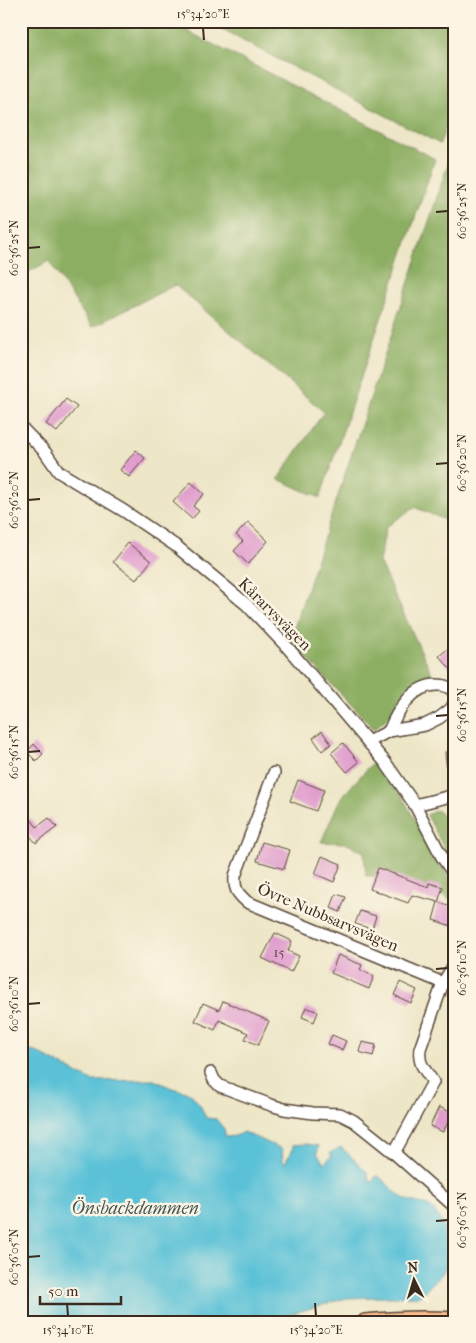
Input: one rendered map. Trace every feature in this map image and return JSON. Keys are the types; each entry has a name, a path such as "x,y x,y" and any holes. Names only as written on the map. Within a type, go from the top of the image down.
{"main road":[{"path":"365,1322 432,1318 452,1321"}],"street":[{"name":"Kårarvsvägen","path":"21,427 45,452 59,472 124,511 176,546 246,604 288,648 368,742 404,788 415,804 442,857 455,876"},
{"path":"389,731 402,706 418,691 434,685 440,685 448,687 455,694"},
{"path":"368,742 389,731 425,725 445,714 455,702"},
{"name":"Övre Nubbsarvsvägen","path":"274,772 235,876 234,885 236,891 247,902 256,906 443,983"},
{"path":"415,804 455,795"},
{"path":"394,1153 434,1082 422,1068 419,1058 420,1049 443,983 455,963"},
{"path":"211,1073 214,1080 220,1086 271,1105 313,1113 340,1114 354,1120 455,1207"}],"green space":[{"path":"21,21 168,21 435,159 320,498 278,479 324,412 175,285 92,327 49,261 21,276"},
{"path":"205,21 455,21 455,99 440,144"},
{"path":"455,143 455,524 414,507 386,527 379,562 434,678 374,729 290,640"},
{"path":"375,760 393,780 443,870 455,883 455,902 441,894 426,892 383,868 379,876 366,876 364,852 345,843 321,842 340,799"},
{"path":"437,810 455,828 455,869 427,815"}],"water":[{"name":"Önsbackdammen","path":"21,1050 36,1052 92,1081 154,1080 190,1093 200,1105 206,1118 216,1119 224,1129 226,1137 236,1136 243,1132 282,1149 285,1163 293,1149 293,1145 307,1144 319,1146 317,1153 324,1163 332,1156 330,1153 341,1147 367,1172 372,1183 375,1177 378,1176 401,1197 428,1206 436,1212 445,1229 452,1254 442,1274 420,1296 346,1298 269,1322 21,1322"}],"building":[{"path":"66,399 77,407 57,432 46,424"},
{"path":"136,450 145,458 129,477 120,470"},
{"path":"191,482 204,494 193,506 199,511 192,519 173,502"},
{"path":"248,522 268,541 248,564 234,551 243,541 236,535"},
{"path":"128,543 151,561 136,580 113,562"},
{"path":"455,643 455,674 439,656"},
{"path":"322,731 331,744 322,751 313,738"},
{"path":"343,743 359,762 347,772 331,753"},
{"path":"34,744 43,754 36,761 27,752"},
{"path":"455,751 455,771 447,772 445,752"},
{"path":"298,780 324,790 316,811 290,801"},
{"path":"30,818 37,827 49,818 57,827 36,843 21,825"},
{"path":"262,842 290,850 284,869 257,861"},
{"path":"322,856 341,864 334,882 315,874"},
{"path":"378,868 428,887 429,883 443,887 438,902 412,895 408,903 370,889"},
{"path":"336,894 346,897 340,912 331,908"},
{"path":"438,902 455,907 455,927 433,920"},
{"path":"360,911 376,916 372,929 355,924"},
{"path":"275,933 292,941 288,951 299,956 291,972 262,958"},
{"path":"338,955 362,965 360,970 374,976 369,989 331,973"},
{"path":"400,982 417,990 411,1003 394,995"},
{"path":"223,1001 269,1021 258,1045 245,1039 248,1033 219,1020 215,1030 195,1021 203,1003 219,1010"},
{"path":"306,1007 318,1012 314,1022 302,1017"},
{"path":"332,1035 346,1041 342,1050 328,1044"},
{"path":"362,1042 376,1045 373,1056 359,1052"},
{"path":"439,1107 453,1113 443,1132 430,1126"}]}
